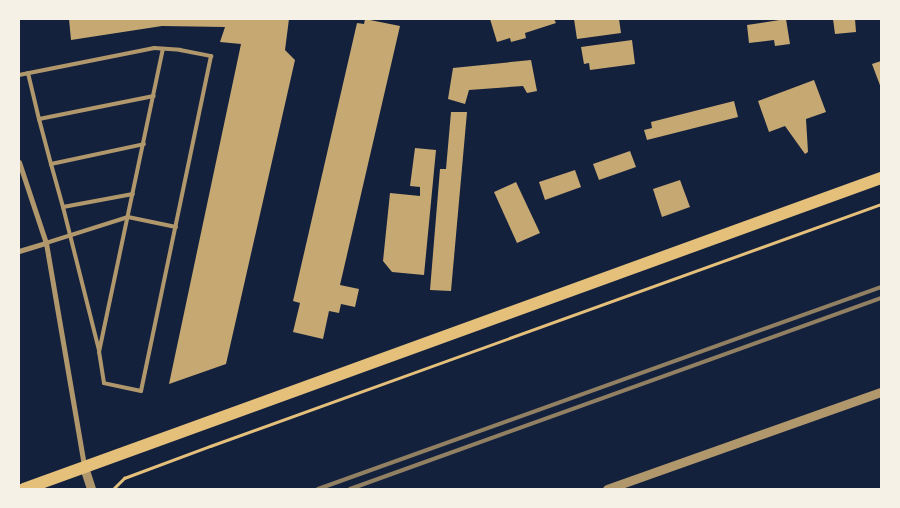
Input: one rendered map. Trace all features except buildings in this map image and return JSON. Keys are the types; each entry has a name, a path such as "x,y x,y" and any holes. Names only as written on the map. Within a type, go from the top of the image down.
{"main road":[{"path":"24,489 881,178"}],"street":[{"path":"19,162 46,244 84,467 92,489"},
{"path":"19,251 46,244"},
{"path":"607,489 881,392"}],"lane":[{"path":"19,74 163,49 212,56 141,391 104,383 99,352 28,73"},
{"path":"99,352 163,49"},
{"path":"39,119 154,96"},
{"path":"51,164 144,144"},
{"path":"63,207 133,194"},
{"path":"46,244 128,217 176,227"}],"path":[{"path":"113,489 124,478 210,446 881,204"}],"railway":[{"path":"318,489 881,287"},
{"path":"350,489 881,298"}]}
